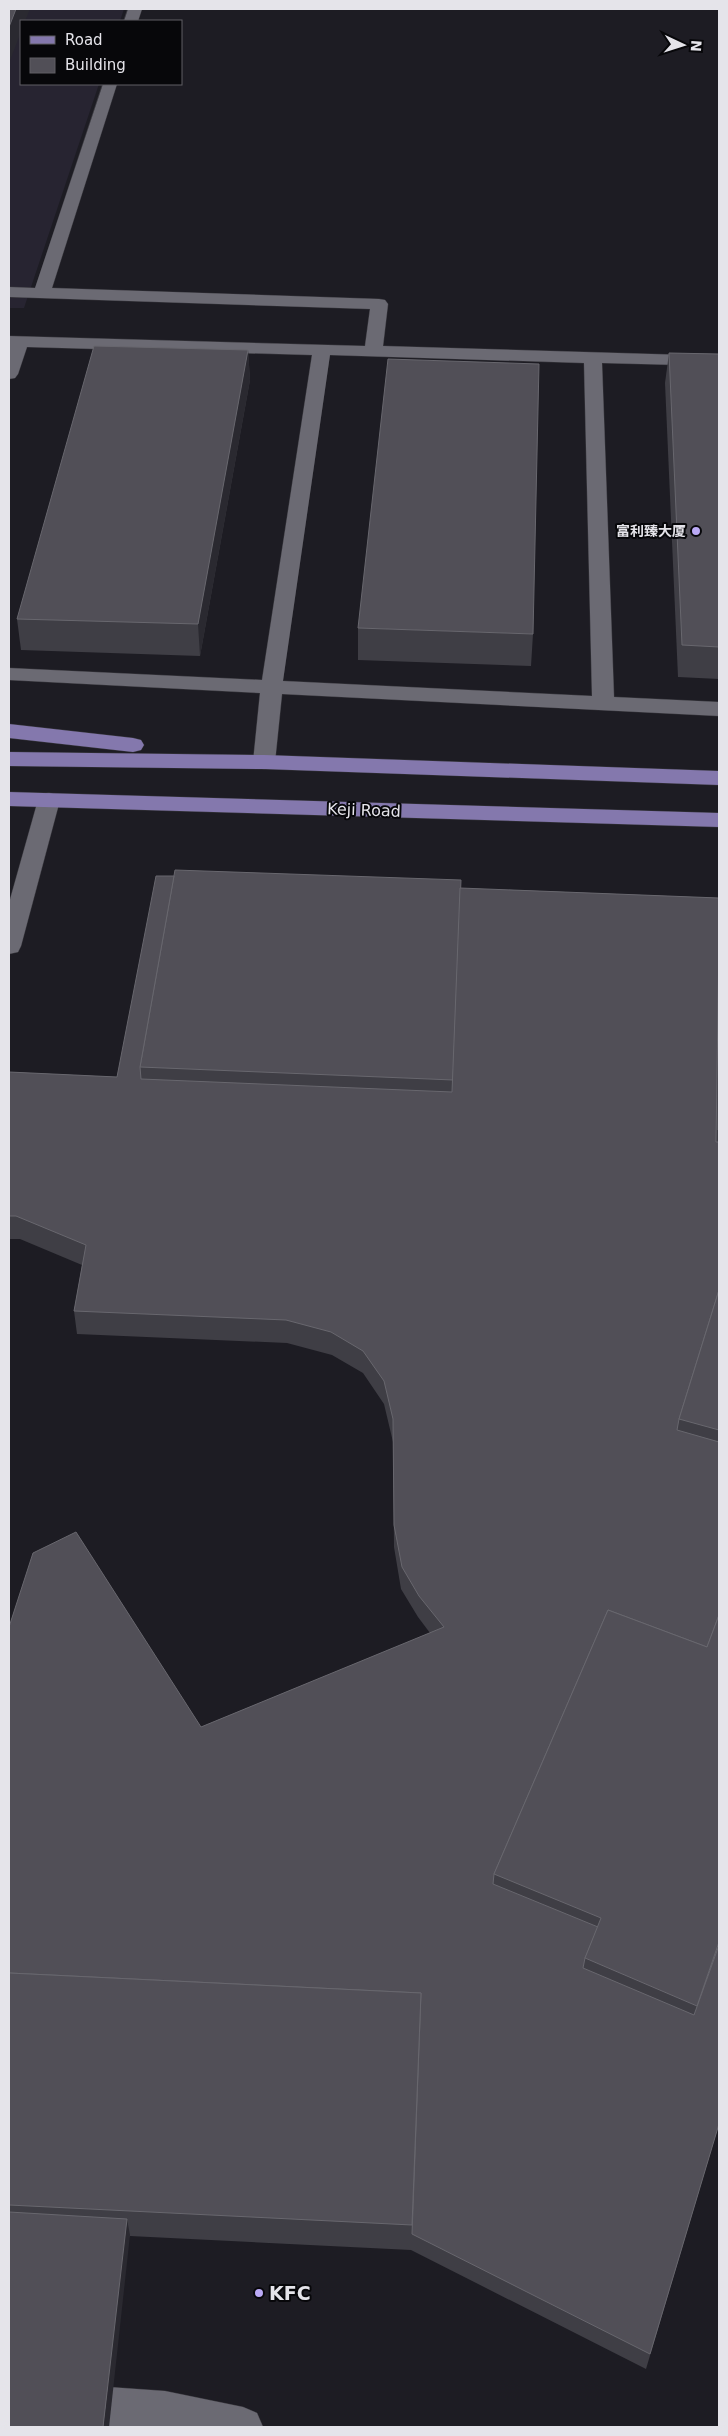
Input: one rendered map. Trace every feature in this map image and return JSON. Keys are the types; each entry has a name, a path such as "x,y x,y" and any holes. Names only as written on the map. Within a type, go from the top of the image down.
{"main road":[{"path":"9,731 264,762"},
{"path":"9,759 264,762 719,778"},
{"name":"Keji Road","path":"9,799 719,820"}],"street":[{"path":"42,293 110,85"},
{"path":"9,292 379,304 372,351"},
{"path":"9,374 14,341 719,360"},
{"path":"264,762 266,725 322,350"},
{"path":"593,357 604,704"},
{"path":"9,674 719,709"},
{"path":"9,946 49,800"},
{"path":"9,2400 165,2411 243,2427"}],"shaded area":[{"path":"9,9 124,9 120,20 20,20 20,85 99,85 24,308 9,308"}],"building":[{"path":"9,9 16,9 9,27"},
{"path":"94,346 248,350 198,624 17,619"},
{"name":"富利臻大厦","path":"669,353 719,354 719,647 682,645"},
{"path":"388,359 539,364 533,634 358,628"},
{"path":"175,870 461,880 453,1080 140,1067"},
{"path":"156,876 174,876 140,1067 141,1079 452,1092 460,888 719,898 716,1142 719,1142 719,1290 677,1430 719,1442 719,1615 707,1647 608,1610 494,1874 493,1884 598,1927 585,1958 583,1968 694,2015 719,1945 719,2124 650,2354 412,2234 421,1993 9,1973 9,1627 33,1553 76,1532 201,1727 444,1627 419,1596 402,1567 394,1525 393,1419 384,1381 363,1351 331,1332 286,1320 74,1311 86,1245 16,1216 9,1216 9,1072 117,1077"},
{"path":"719,1021 719,1130 718,1130"},
{"path":"719,1290 719,1430 679,1419"},
{"path":"608,1610 707,1647 719,1615 719,1942 697,2006 585,1958 601,1918 494,1874"},
{"path":"9,1973 421,1993 412,2225 9,2205"},
{"path":"9,2212 127,2219 103,2427 9,2427"}],"place":[{"name":"富利臻大厦","path":"696,531"},
{"name":"KFC","path":"259,2293"}]}
